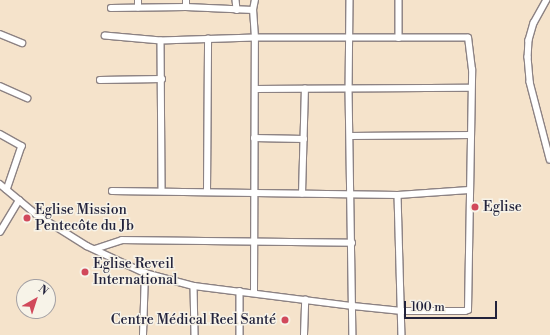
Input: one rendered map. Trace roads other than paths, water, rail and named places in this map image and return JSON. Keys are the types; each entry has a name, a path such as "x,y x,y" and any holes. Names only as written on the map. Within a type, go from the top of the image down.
{"street":[{"path":"138,0 138,8"},
{"path":"186,0 186,7"},
{"path":"236,0 236,10"},
{"path":"254,293 255,38 253,10 255,0"},
{"path":"350,0 349,89 353,335"},
{"path":"399,0 399,38"},
{"path":"547,0 534,23 529,40 528,57 530,82 550,159"},
{"path":"111,8 186,7 253,10"},
{"path":"0,34 22,43"},
{"path":"0,184 42,218 87,246 145,273 194,286 353,306 402,311 465,312 468,310 472,70 468,38 255,38 161,41 105,36"},
{"path":"207,192 208,39"},
{"path":"161,41 162,191"},
{"path":"100,80 162,79"},
{"path":"0,86 27,98"},
{"path":"255,89 471,88"},
{"path":"302,194 305,89"},
{"path":"0,134 22,146 7,190"},
{"path":"350,136 471,135"},
{"path":"254,138 304,139"},
{"path":"112,191 398,195 469,190"},
{"path":"398,195 402,335"},
{"path":"0,232 19,200"},
{"path":"95,249 122,240 352,243"},
{"path":"143,335 145,273"},
{"path":"194,286 195,335"},
{"path":"240,291 240,335"},
{"path":"304,335 305,300"}],"place":[{"name":"Eglise","path":"475,207"},
{"name":"Eglise Mission Pentecôte du Jb","path":"27,218"},
{"name":"Eglise Reveil International","path":"85,272"},
{"name":"Centre Médical Reel Santé","path":"285,320"}]}
